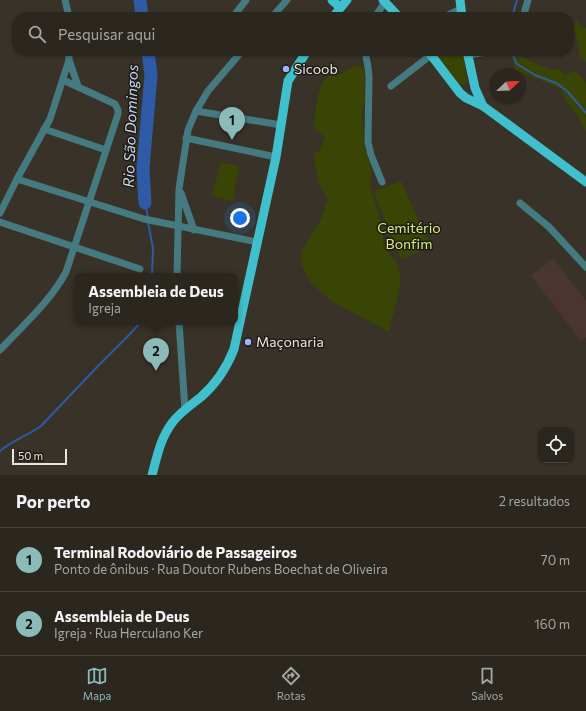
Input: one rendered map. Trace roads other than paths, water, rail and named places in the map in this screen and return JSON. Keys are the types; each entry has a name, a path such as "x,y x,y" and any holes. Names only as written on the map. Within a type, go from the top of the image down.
{"main road":[{"path":"332,0 344,3 337,12"},
{"path":"384,1 394,12"},
{"path":"152,475 165,434 173,422 212,386 228,363 234,349 276,157 288,82 304,56"},
{"path":"432,56 466,98 483,106 586,182"},
{"path":"469,56 474,88 483,106"},
{"path":"466,98 474,88"}],"street":[{"path":"65,0 67,12"},
{"path":"237,12 246,0"},
{"path":"276,12 287,0"},
{"path":"524,12 528,0"},
{"path":"378,12 384,1"},
{"path":"69,56 78,86"},
{"path":"177,273 179,189 186,138 196,111 212,85 238,56"},
{"path":"366,56 369,78 368,142 371,155 382,182"},
{"path":"391,86 426,56"},
{"path":"0,213 50,119 69,60"},
{"path":"0,350 55,290 66,272 118,114 115,104 62,80"},
{"path":"196,111 281,125"},
{"path":"44,129 106,150"},
{"path":"186,138 276,157"},
{"path":"17,179 88,202 163,223 257,242"},
{"path":"179,189 194,230"},
{"path":"520,202 549,227 586,267"},
{"path":"0,222 140,269"},
{"path":"179,325 185,410"}],"waterway":[{"name":"Rio São Domingos","path":"140,0 141,12"},
{"path":"513,12 517,0"},
{"name":"Rio São Domingos","path":"145,203 143,168 151,75 149,56"},
{"path":"513,56 517,64 535,75 556,83 567,91 586,113"},
{"path":"145,203 148,217"},
{"path":"148,222 153,248 152,273"},
{"path":"0,451 41,426 138,325"}],"place":[{"name":"Sicoob","path":"286,69"},
{"name":"Terminal Rodoviário de Passageiros","path":"232,140"},
{"name":"Maçonaria","path":"248,342"},
{"name":"Assembleia de Deus","path":"156,371"}],"park label":[{"name":"Cemitério Bonfim","path":"409,236"}]}
